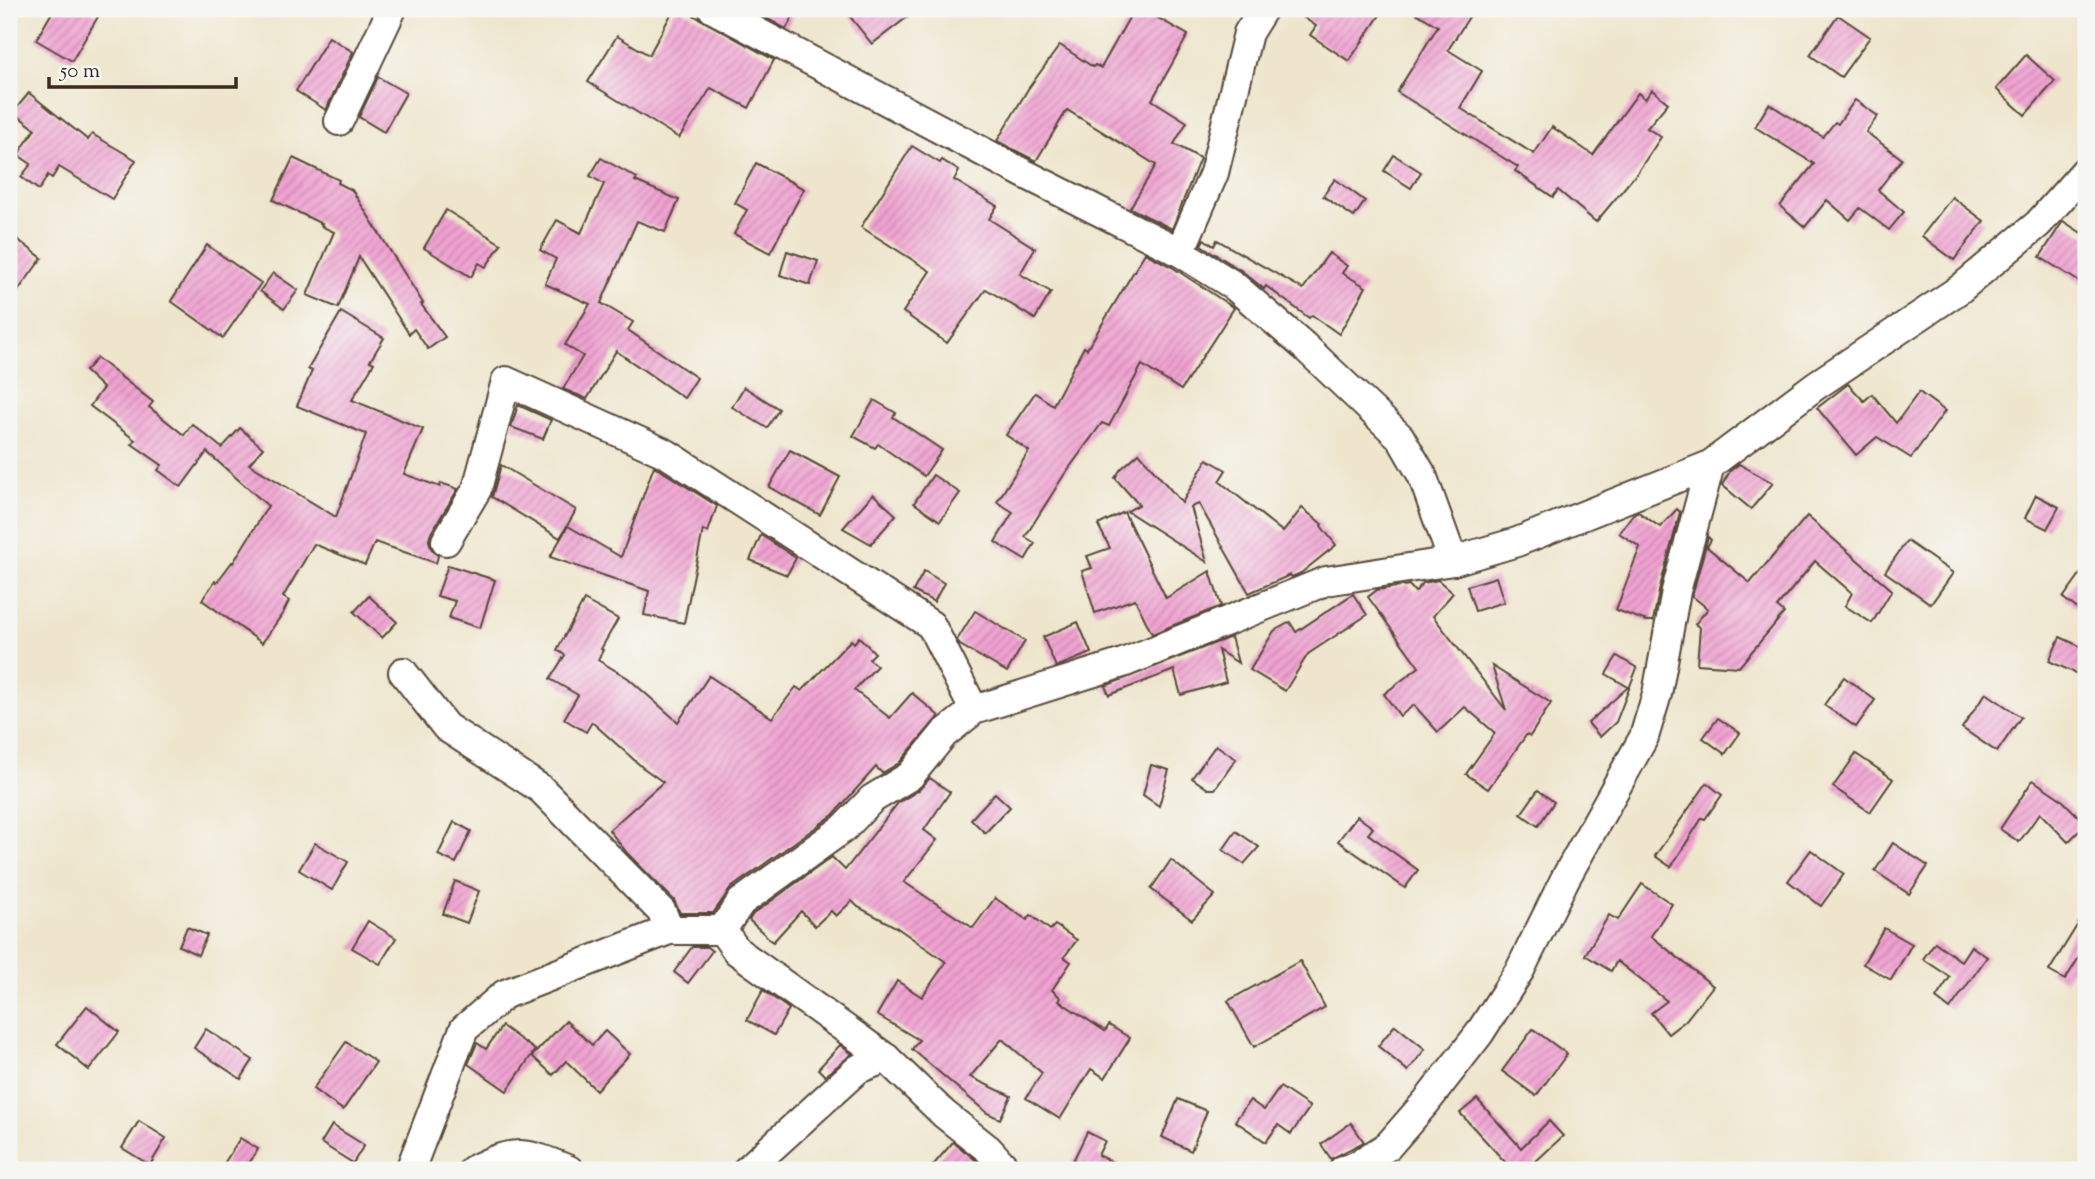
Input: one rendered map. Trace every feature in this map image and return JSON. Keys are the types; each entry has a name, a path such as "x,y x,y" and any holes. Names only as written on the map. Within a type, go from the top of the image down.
{"street":[{"path":"339,121 392,9"},
{"path":"713,9 1023,173 1180,252 1233,285 1304,346 1400,438 1422,475 1453,561"},
{"path":"1180,252 1214,173 1248,33 1263,9"},
{"path":"722,930 741,902 844,828 872,800 910,776 944,734 974,710 1123,663 1326,582 1453,561 1517,542 1710,465 1815,386 1960,289 2038,224 2086,170"},
{"path":"446,541 477,489 506,381 667,454 931,625 974,710"},
{"path":"1343,1170 1354,1167 1388,1146 1479,1034 1520,970 1565,879 1644,737 1657,694 1676,590 1710,465"},
{"path":"403,673 446,727 541,789 662,912 669,930"},
{"path":"410,1170 464,1029 505,994 669,930 722,930"},
{"path":"722,930 737,951 886,1058 944,1114 988,1149 1007,1170"},
{"path":"747,1170 858,1069 886,1058"},
{"path":"473,1170 510,1154 535,1156 569,1170"}],"building":[{"path":"54,9 87,9 99,15 72,61 36,40"},
{"path":"674,9 682,9 774,60 749,108 711,88 679,138 588,82 617,36 649,55"},
{"path":"757,9 797,9 786,29 755,12"},
{"path":"844,9 918,9 872,44"},
{"path":"1134,9 1142,9 1188,35 1152,100 1187,122 1174,144 1200,158 1172,229 1130,208 1156,165 1067,110 1036,161 997,141 1028,89 1060,45 1093,67 1095,65 1101,68"},
{"path":"1291,9 1384,9 1349,61 1310,35 1316,26"},
{"path":"1409,9 1474,9 1448,50 1482,71 1460,108 1534,154 1552,127 1593,155 1638,93 1645,99 1652,90 1668,103 1647,128 1661,137 1637,173 1596,222 1558,190 1553,197 1515,171 1518,167 1397,92 1438,26"},
{"path":"1838,15 1870,37 1841,77 1810,55"},
{"path":"329,37 353,52 326,110 296,91"},
{"path":"2026,55 2055,81 2025,115 1996,89"},
{"path":"378,77 406,93 384,132 359,117"},
{"path":"29,93 88,140 92,134 136,160 112,199 59,167 52,178 48,175 39,190 21,177 31,164 18,155 35,129 13,112"},
{"path":"1855,100 1878,116 1866,132 1902,159 1878,190 1904,212 1889,230 1860,208 1850,220 1827,200 1805,227 1780,206 1814,164 1755,127 1769,104 1823,137 1835,122 1838,124"},
{"path":"912,146 959,171 954,180 997,206 989,219 1035,248 1020,274 1051,292 1035,319 986,289 947,343 903,312 930,271 861,227"},
{"path":"1394,155 1421,172 1411,188 1384,171"},
{"path":"293,158 339,180 338,183 352,190 423,303 421,304 445,337 428,349 414,329 409,334 359,257 338,308 307,295 334,232 273,200"},
{"path":"601,158 637,178 635,181 679,200 665,232 637,221 601,303 633,322 628,330 697,378 684,398 616,351 587,399 563,389 583,356 565,345 590,304 545,284 556,259 540,250 557,220 581,233 604,184 590,176"},
{"path":"756,163 804,189 770,253 734,234 747,210 735,203"},
{"path":"1335,179 1365,201 1354,217 1323,196"},
{"path":"1952,197 1984,221 1954,260 1922,236"},
{"path":"446,210 501,244 486,267 479,263 471,277 424,248"},
{"path":"2063,221 2086,236 2086,286 2040,257"},
{"path":"9,233 42,258 9,303"},
{"path":"1204,239 1214,246 1217,240 1303,289 1329,253 1347,266 1342,273 1366,287 1339,334 1312,315 1309,318 1266,286 1264,289 1242,271 1201,245"},
{"path":"207,245 261,283 223,338 171,301"},
{"path":"787,251 818,261 810,285 780,275"},
{"path":"1145,253 1172,267 1234,308 1181,390 1142,365 1109,426 1102,423 1064,475 1025,537 1035,543 1025,560 995,542 1013,512 997,502 1029,451 1006,435 1035,393 1053,405 1084,347 1087,349"},
{"path":"273,273 298,290 284,309 260,291"},
{"path":"341,312 384,338 370,361 374,363 352,400 423,429 404,474 440,487 441,483 458,489 431,533 431,548 438,556 436,563 375,542 365,565 314,544 283,597 289,601 283,613 262,643 202,600 215,581 217,582 233,563 268,506 207,452 181,487 158,470 162,465 132,444 135,440 90,406 103,388 85,371 97,358 153,402 149,407 184,435 192,424 222,448 240,428 263,448 249,464 336,517 366,434 297,406 312,371 308,369"},
{"path":"1848,384 1864,401 1872,394 1896,423 1919,392 1945,411 1911,458 1877,437 1856,455 1817,408"},
{"path":"744,387 779,409 767,428 732,407"},
{"path":"874,400 896,413 893,417 942,450 924,476 878,444 875,448 853,436"},
{"path":"518,405 551,420 543,439 511,427"},
{"path":"790,450 840,477 820,515 769,487"},
{"path":"1139,453 1182,503 1207,459 1226,470 1219,481 1283,532 1302,508 1322,524 1336,545 1301,573 1249,593 1199,504 1191,507 1207,562 1127,511 1139,505 1115,478"},
{"path":"1739,464 1773,483 1751,509 1722,485 1730,471"},
{"path":"501,465 576,510 560,538 492,497"},
{"path":"654,466 717,506 708,532 703,530 684,623 644,615 649,591 550,557 568,526 621,557"},
{"path":"933,475 960,493 940,521 914,503"},
{"path":"873,494 896,515 871,544 843,528"},
{"path":"2036,495 2059,507 2047,529 2025,518"},
{"path":"1677,509 1680,512 1653,621 1616,610 1640,547 1619,533 1633,514 1638,512 1660,527"},
{"path":"1124,512 1166,598 1210,571 1221,606 1152,634 1135,599 1095,613 1082,571 1092,568 1087,556 1110,548 1098,525"},
{"path":"1807,516 1892,590 1872,623 1845,606 1852,593 1815,561 1777,607 1784,613 1739,667 1697,664 1700,628 1695,624 1708,609 1692,596 1708,537 1711,540 1707,547 1750,583"},
{"path":"761,535 796,558 787,575 750,560"},
{"path":"1907,541 1953,573 1931,604 1885,572"},
{"path":"448,565 495,580 480,628 449,618 455,601 437,596"},
{"path":"2086,566 2086,615 2063,598"},
{"path":"924,571 944,583 934,602 913,591"},
{"path":"1496,577 1504,602 1475,611 1467,586"},
{"path":"1438,580 1453,593 1433,616 1506,710 1492,666 1551,703 1530,736 1527,734 1488,789 1466,774 1495,733 1465,707 1438,732 1414,705 1400,716 1384,694 1419,667 1368,597 1377,590 1409,585 1415,592 1423,583"},
{"path":"1353,594 1367,615 1308,654 1285,691 1250,670 1274,631 1290,622 1296,632"},
{"path":"369,596 397,622 382,638 354,612"},
{"path":"584,600 618,619 601,649 603,650 598,660 628,678 678,722 709,676 772,718 796,687 802,691 851,640 854,643 859,637 875,653 869,659 877,666 854,690 890,718 912,693 939,716 899,763 882,773 876,767 833,815 731,888 713,913 680,913 674,900 628,854 609,830 663,782 592,722 586,732 564,719 578,695 550,679 565,655 557,650"},
{"path":"975,611 1025,641 1007,672 960,645 957,640"},
{"path":"1078,622 1091,653 1056,667 1043,637"},
{"path":"1231,637 1238,663 1218,650 1226,682 1181,695 1174,670 1109,695 1105,686"},
{"path":"2060,637 2086,649 2086,678 2049,661"},
{"path":"1617,656 1637,668 1616,722 1600,737 1588,723 1628,687 1606,674"},
{"path":"1844,677 1875,700 1856,727 1824,705"},
{"path":"1986,693 2021,717 1997,752 1962,728"},
{"path":"1718,718 1740,733 1725,754 1703,738"},
{"path":"1216,745 1236,759 1215,789 1208,789 1192,778"},
{"path":"1856,754 1893,779 1870,812 1833,787"},
{"path":"1151,765 1169,770 1159,806 1143,795"},
{"path":"930,778 950,792 924,830 937,840 904,882 973,928 995,898 1027,920 1031,915 1050,930 1055,925 1077,940 1064,957 1071,962 1052,990 1061,998 1059,1001 1105,1031 1109,1025 1130,1038 1105,1078 1091,1069 1060,1119 1026,1098 1042,1073 1002,1039 970,1077 1011,1096 1000,1119 987,1113 912,1049 919,1040 877,1015 897,981 922,997 946,962 896,927 858,907 852,901 836,916 831,911 815,926 801,911 773,942 749,920 753,914 832,857 845,870 898,803 919,790"},
{"path":"2033,780 2061,799 2086,824 2068,842 2040,813 2019,842 2000,829"},
{"path":"1707,783 1722,795 1705,819 1702,818 1671,867 1655,856"},
{"path":"1538,790 1554,802 1538,826 1521,814"},
{"path":"995,793 1010,807 985,833 971,819"},
{"path":"1357,816 1373,828 1368,834 1418,870 1405,888 1338,841"},
{"path":"454,822 471,831 456,863 438,855"},
{"path":"1236,831 1259,847 1244,864 1223,850"},
{"path":"315,843 348,862 332,890 299,870"},
{"path":"1893,843 1928,866 1909,894 1875,871"},
{"path":"1811,850 1844,874 1821,906 1788,881"},
{"path":"1171,860 1215,895 1192,920 1151,889"},
{"path":"455,881 479,891 467,923 443,914"},
{"path":"1642,884 1672,904 1651,936 1713,986 1685,1021 1668,1034 1651,1013 1667,1001 1617,961 1611,971 1585,955 1609,915 1618,920"},
{"path":"2086,911 2086,946 2065,980 2049,971"},
{"path":"368,921 396,938 380,964 352,948"},
{"path":"187,927 207,935 198,955 179,946"},
{"path":"1884,928 1912,944 1891,980 1863,964"},
{"path":"1935,942 1961,961 1971,946 1987,957 1950,1009 1936,998 1950,977 1923,959"},
{"path":"692,947 707,947 712,951 688,983 674,972"},
{"path":"1300,961 1325,1007 1254,1047 1228,1001"},
{"path":"763,990 789,1009 774,1035 747,1020"},
{"path":"87,1006 119,1032 89,1070 57,1044"},
{"path":"566,1021 592,1045 605,1031 630,1054 596,1090 566,1061 553,1075 532,1056"},
{"path":"1395,1025 1425,1049 1408,1071 1378,1046"},
{"path":"502,1026 535,1050 507,1091 468,1064 477,1043 486,1049"},
{"path":"206,1029 253,1060 241,1079 194,1048"},
{"path":"1533,1029 1567,1054 1536,1096 1502,1071"},
{"path":"346,1042 376,1062 343,1110 313,1089"},
{"path":"840,1045 852,1054 825,1076 818,1069"},
{"path":"1280,1087 1310,1107 1291,1134 1278,1125 1266,1142 1235,1121 1250,1100 1264,1110"},
{"path":"1178,1099 1207,1111 1191,1151 1162,1137"},
{"path":"1477,1099 1521,1148 1549,1121 1563,1136 1534,1163 1541,1170 1499,1170 1506,1163 1460,1113"},
{"path":"139,1121 166,1138 150,1165 122,1148"},
{"path":"1351,1123 1364,1142 1331,1159 1321,1144"},
{"path":"332,1125 364,1145 353,1163 321,1143"},
{"path":"1087,1132 1105,1141 1098,1155 1129,1170 1083,1170 1071,1165"},
{"path":"240,1138 258,1149 245,1170 220,1170"},
{"path":"953,1142 977,1161 982,1167 980,1170 929,1170"}]}
